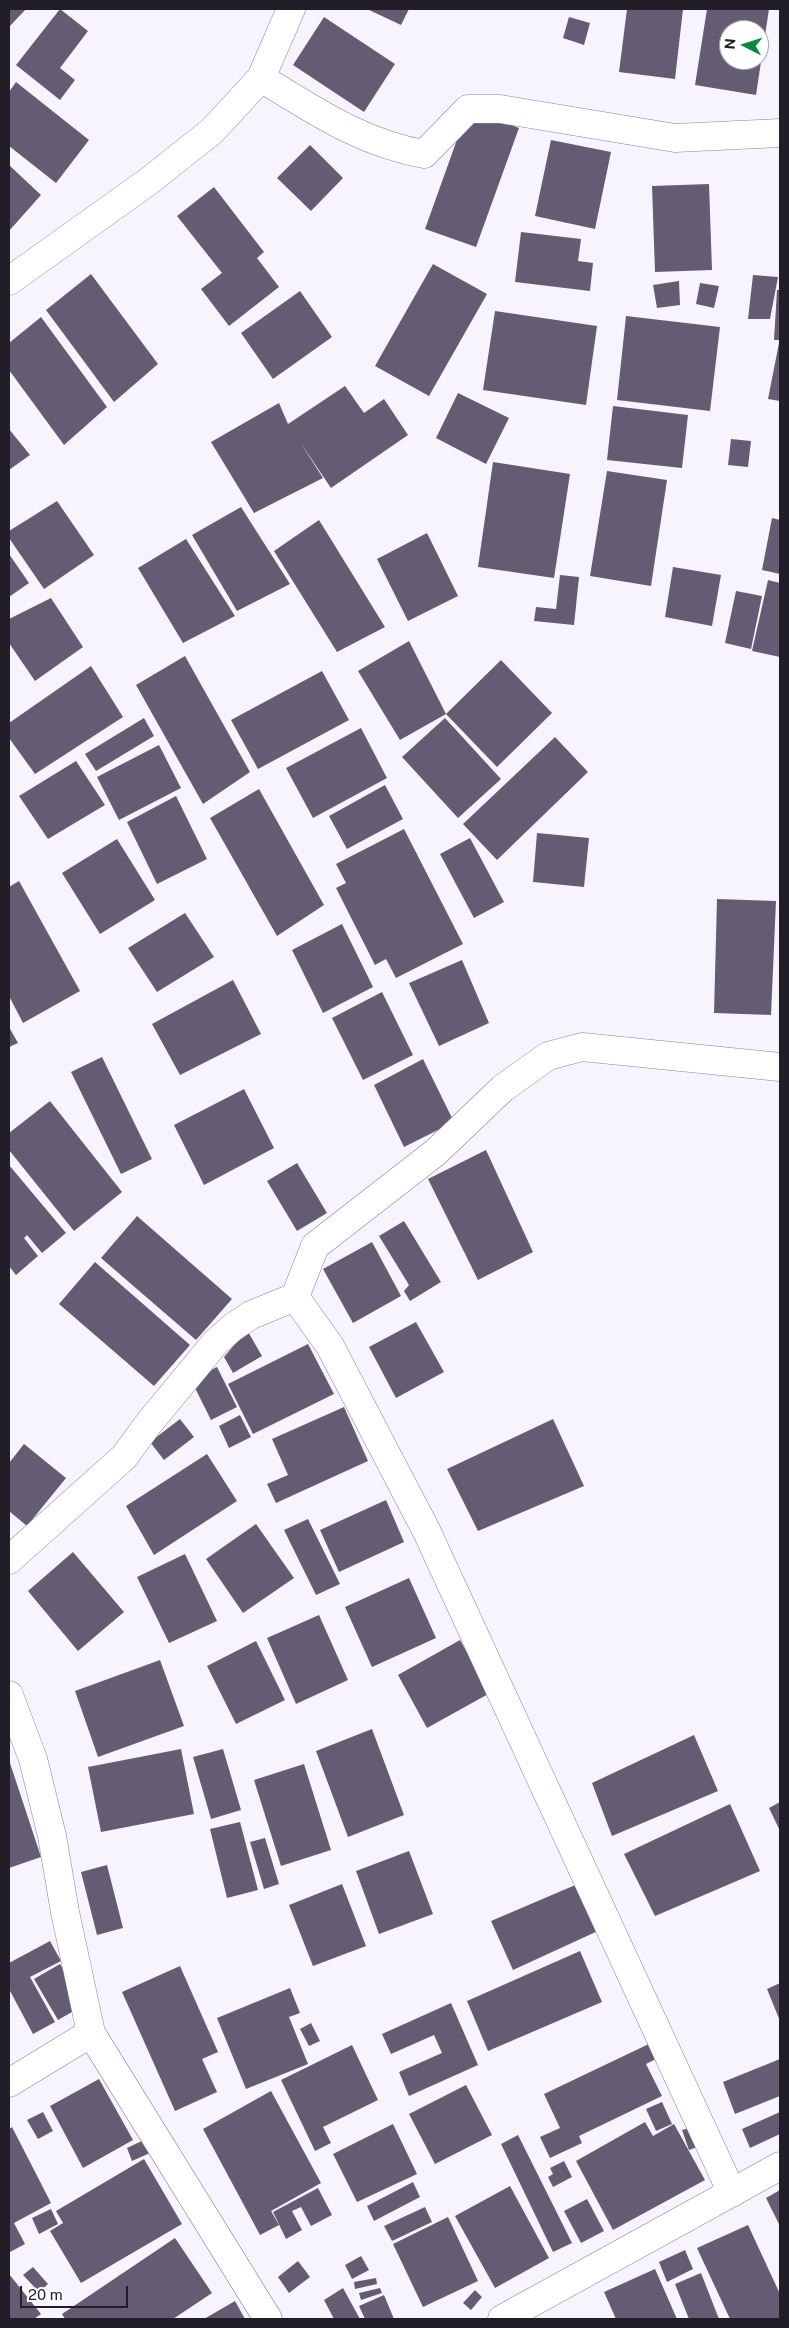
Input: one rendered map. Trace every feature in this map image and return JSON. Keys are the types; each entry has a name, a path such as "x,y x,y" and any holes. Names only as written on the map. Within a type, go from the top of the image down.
{"street":[{"path":"9,281 149,181 212,131 261,78 292,9"},
{"path":"261,78 327,119 367,138 395,149 424,154 468,109 500,109 675,138 780,133"},
{"path":"9,1560 124,1457 149,1423 216,1342 251,1315 295,1297 315,1246 436,1152 503,1088 548,1056 582,1047 780,1067"},
{"path":"295,1297 330,1346 427,1532 732,2193"},
{"path":"9,1695 33,1759 52,1836 65,1912 91,2033 268,2319"},
{"path":"9,2083 91,2033"},
{"path":"502,2319 780,2166"}],"building":[{"path":"9,9 26,9 9,27"},
{"path":"60,9 88,31 60,68 75,80 60,100 16,65"},
{"path":"367,9 409,9 401,25"},
{"path":"627,9 683,9 675,79 619,72"},
{"path":"707,9 769,9 767,20 719,20 719,70 760,70 756,95 695,85"},
{"path":"324,17 395,64 364,112 293,65"},
{"path":"569,17 590,23 584,45 563,38"},
{"path":"16,82 89,140 56,183 9,146 9,92"},
{"path":"468,109 519,128 476,247 425,229"},
{"path":"551,140 611,152 595,229 535,216"},
{"path":"310,145 343,178 311,211 277,178"},
{"path":"9,165 41,195 9,231"},
{"path":"709,184 712,270 655,272 652,186"},
{"path":"214,187 264,252 257,258 279,287 229,326 201,289 222,273 177,216"},
{"path":"521,232 581,239 578,261 593,263 590,291 515,282"},
{"path":"433,264 487,294 429,396 375,366"},
{"path":"91,274 158,364 114,402 46,310"},
{"path":"753,275 778,277 770,319 748,319"},
{"path":"679,281 680,305 657,308 653,285"},
{"path":"700,283 719,286 714,308 696,304"},
{"path":"777,290 780,290 780,340 774,340"},
{"path":"300,291 332,337 273,379 241,333"},
{"path":"495,311 597,326 586,405 483,390"},
{"path":"626,316 720,327 710,411 617,400"},
{"path":"41,317 107,407 64,445 9,370 9,343"},
{"path":"780,343 780,401 768,399"},
{"path":"345,386 364,413 384,399 408,435 331,488 300,442 323,478 254,513 211,442 279,403 288,424"},
{"path":"458,393 509,418 486,464 436,438"},
{"path":"613,406 688,415 682,468 607,460"},
{"path":"9,429 30,455 9,470"},
{"path":"731,439 751,441 748,467 728,465"},
{"path":"493,462 570,474 554,578 478,567"},
{"path":"607,471 667,480 651,586 590,576"},
{"path":"57,501 94,555 44,589 9,538 9,531"},
{"path":"241,507 290,584 237,611 192,535"},
{"path":"772,518 780,520 780,574 762,570"},
{"path":"319,520 385,627 337,652 274,551"},
{"path":"427,533 458,596 408,621 377,559"},
{"path":"186,539 235,616 183,643 138,568"},
{"path":"9,554 29,583 9,597"},
{"path":"673,567 721,575 712,626 665,617"},
{"path":"560,575 579,577 574,625 534,621 536,607 556,609"},
{"path":"768,580 780,583 780,657 752,651"},
{"path":"736,591 762,596 751,649 725,643"},
{"path":"51,598 83,647 35,681 9,643 9,619"},
{"path":"409,641 446,714 400,740 358,671"},
{"path":"185,656 250,772 203,804 136,685"},
{"path":"501,660 552,713 497,767 446,714"},
{"path":"91,666 123,717 35,774 9,738 9,723"},
{"path":"322,671 349,720 258,769 231,720"},
{"path":"144,718 154,736 96,771 85,754"},
{"path":"445,718 501,779 458,818 402,757"},
{"path":"361,728 387,778 313,818 286,768"},
{"path":"555,737 588,772 497,860 463,824"},
{"path":"159,745 181,788 119,820 97,777"},
{"path":"76,761 105,805 48,839 19,796"},
{"path":"385,785 403,819 347,849 329,816"},
{"path":"259,789 324,905 277,936 210,818"},
{"path":"176,796 207,859 157,884 127,822"},
{"path":"404,829 463,944 396,978 386,959 375,965 336,888 346,883 336,864"},
{"path":"537,833 589,838 584,887 533,882"},
{"path":"470,838 504,902 474,918 440,854"},
{"path":"117,839 155,900 100,934 62,873"},
{"path":"19,881 80,991 23,1023 9,996 9,887"},
{"path":"717,899 776,901 771,1015 714,1013"},
{"path":"185,913 214,957 157,992 128,948"},
{"path":"342,924 373,987 323,1013 292,950"},
{"path":"462,960 489,1023 439,1046 409,983"},
{"path":"233,980 261,1034 180,1075 152,1024"},
{"path":"382,992 413,1055 363,1080 332,1018"},
{"path":"9,1027 18,1043 9,1047"},
{"path":"102,1057 152,1159 121,1174 71,1072"},
{"path":"423,1059 454,1122 404,1147 374,1085"},
{"path":"244,1089 274,1148 204,1185 174,1125"},
{"path":"50,1101 122,1192 74,1231 9,1150 9,1133"},
{"path":"486,1150 533,1252 478,1280 428,1179"},
{"path":"297,1163 327,1213 297,1231 267,1181"},
{"path":"9,1165 66,1233 42,1253 27,1235 24,1238 38,1256 16,1275 9,1266"},
{"path":"137,1216 232,1299 196,1340 101,1258"},
{"path":"404,1221 441,1282 410,1301 404,1291 409,1285 379,1236"},
{"path":"372,1242 401,1296 353,1323 323,1269"},
{"path":"95,1262 190,1345 154,1386 59,1304"},
{"path":"416,1322 444,1372 396,1398 369,1347"},
{"path":"247,1330 262,1356 233,1373 224,1357"},
{"path":"308,1344 334,1394 253,1434 228,1384"},
{"path":"217,1367 237,1407 211,1420 191,1380"},
{"path":"344,1407 368,1461 276,1503 267,1484 288,1475 272,1439"},
{"path":"240,1415 251,1437 229,1448 219,1426"},
{"path":"180,1419 194,1437 164,1460 150,1442"},
{"path":"553,1419 584,1486 478,1531 447,1469"},
{"path":"24,1444 66,1478 27,1526 9,1511 9,1463"},
{"path":"207,1454 237,1501 154,1555 126,1506"},
{"path":"386,1500 404,1542 339,1572 320,1530"},
{"path":"308,1519 340,1584 316,1595 284,1530"},
{"path":"256,1524 294,1578 243,1613 206,1559"},
{"path":"73,1552 124,1612 78,1651 28,1591"},
{"path":"185,1554 217,1621 169,1643 137,1577"},
{"path":"409,1578 436,1638 372,1667 345,1607"},
{"path":"319,1615 348,1680 296,1704 267,1638"},
{"path":"460,1640 490,1693 427,1728 398,1675"},
{"path":"256,1641 285,1700 236,1724 207,1666"},
{"path":"160,1660 184,1726 98,1757 75,1691"},
{"path":"372,1729 404,1815 348,1837 316,1751"},
{"path":"694,1735 718,1791 612,1836 592,1783"},
{"path":"181,1749 194,1814 101,1832 88,1767"},
{"path":"223,1749 241,1810 211,1819 193,1757"},
{"path":"9,1760 41,1857 9,1868"},
{"path":"304,1764 331,1850 281,1866 254,1780"},
{"path":"780,1802 780,1831 769,1808"},
{"path":"730,1804 760,1871 655,1916 624,1854"},
{"path":"240,1822 258,1890 227,1898 210,1829"},
{"path":"265,1838 279,1884 264,1889 250,1842"},
{"path":"409,1851 433,1914 379,1934 356,1871"},
{"path":"107,1865 123,1928 97,1935 81,1872"},
{"path":"580,1883 600,1930 513,1970 491,1921"},
{"path":"342,1884 366,1946 313,1966 289,1905"},
{"path":"50,1941 61,1961 30,1977 55,2022 33,2034 9,1989 9,1963"},
{"path":"580,1951 602,2002 488,2051 467,2001"},
{"path":"60,1964 84,2005 58,2020 34,1979"},
{"path":"180,1966 218,2052 202,2059 217,2092 175,2111 122,1992"},
{"path":"780,1983 780,2021 767,1989"},
{"path":"290,1988 300,2013 289,2017 308,2064 246,2089 217,2018"},
{"path":"451,2003 478,2065 409,2096 399,2072 442,2053 434,2035 391,2054 382,2034"},
{"path":"311,2023 320,2041 309,2046 300,2029"},
{"path":"653,2042 660,2057 646,2064 662,2096 579,2136 582,2143 550,2158 540,2137 560,2128 544,2094"},
{"path":"352,2045 378,2100 323,2127 331,2143 315,2151 281,2080"},
{"path":"780,2059 780,2096 735,2114 723,2082"},
{"path":"99,2079 133,2140 83,2168 50,2106"},
{"path":"466,2085 492,2135 435,2164 409,2114"},
{"path":"271,2091 321,2183 271,2211 279,2225 260,2235 203,2129"},
{"path":"662,2102 672,2124 656,2131 646,2109"},
{"path":"43,2112 53,2131 38,2139 27,2120"},
{"path":"780,2112 780,2134 750,2148 742,2129"},
{"path":"645,2122 653,2136 674,2124 705,2180 613,2230 576,2161"},
{"path":"393,2124 417,2174 357,2202 333,2154"},
{"path":"12,2127 51,2203 14,2223 25,2244 10,2252 9,2129"},
{"path":"690,2128 697,2147 689,2150 682,2130"},
{"path":"518,2135 572,2243 553,2252 501,2144"},
{"path":"144,2140 150,2153 132,2161 127,2148"},
{"path":"144,2159 182,2224 81,2283 50,2231 63,2223 56,2211"},
{"path":"564,2161 572,2177 553,2187 548,2177 553,2174 550,2168"},
{"path":"413,2182 420,2197 374,2221 367,2206"},
{"path":"510,2186 549,2258 495,2288 455,2216"},
{"path":"318,2188 332,2215 311,2226 301,2207 292,2211 302,2230 286,2239 273,2212"},
{"path":"780,2190 780,2226 766,2198"},
{"path":"587,2199 604,2231 581,2243 564,2211"},
{"path":"425,2207 432,2222 392,2241 384,2226"},
{"path":"51,2209 58,2224 39,2234 32,2218"},
{"path":"448,2217 478,2281 423,2307 393,2244"},
{"path":"748,2225 780,2294 780,2319 730,2319 697,2248"},
{"path":"175,2238 212,2293 173,2319 65,2319 62,2314"},
{"path":"685,2250 693,2269 667,2282 659,2262"},
{"path":"361,2256 369,2270 352,2279 345,2265"},
{"path":"298,2261 310,2277 289,2293 278,2277"},
{"path":"33,2267 48,2284 39,2292 23,2275"},
{"path":"655,2269 677,2319 616,2319 604,2292"},
{"path":"701,2273 719,2319 689,2319 675,2284"},
{"path":"9,2274 41,2314 34,2319 9,2319"},
{"path":"376,2278 377,2284 355,2289 354,2282"},
{"path":"343,2288 360,2319 334,2319 324,2300"},
{"path":"380,2288 382,2293 361,2300 359,2293"},
{"path":"475,2290 482,2297 471,2310 463,2303"},
{"path":"384,2295 394,2319 365,2319 359,2306"},
{"path":"235,2301 245,2319 204,2319"}]}
